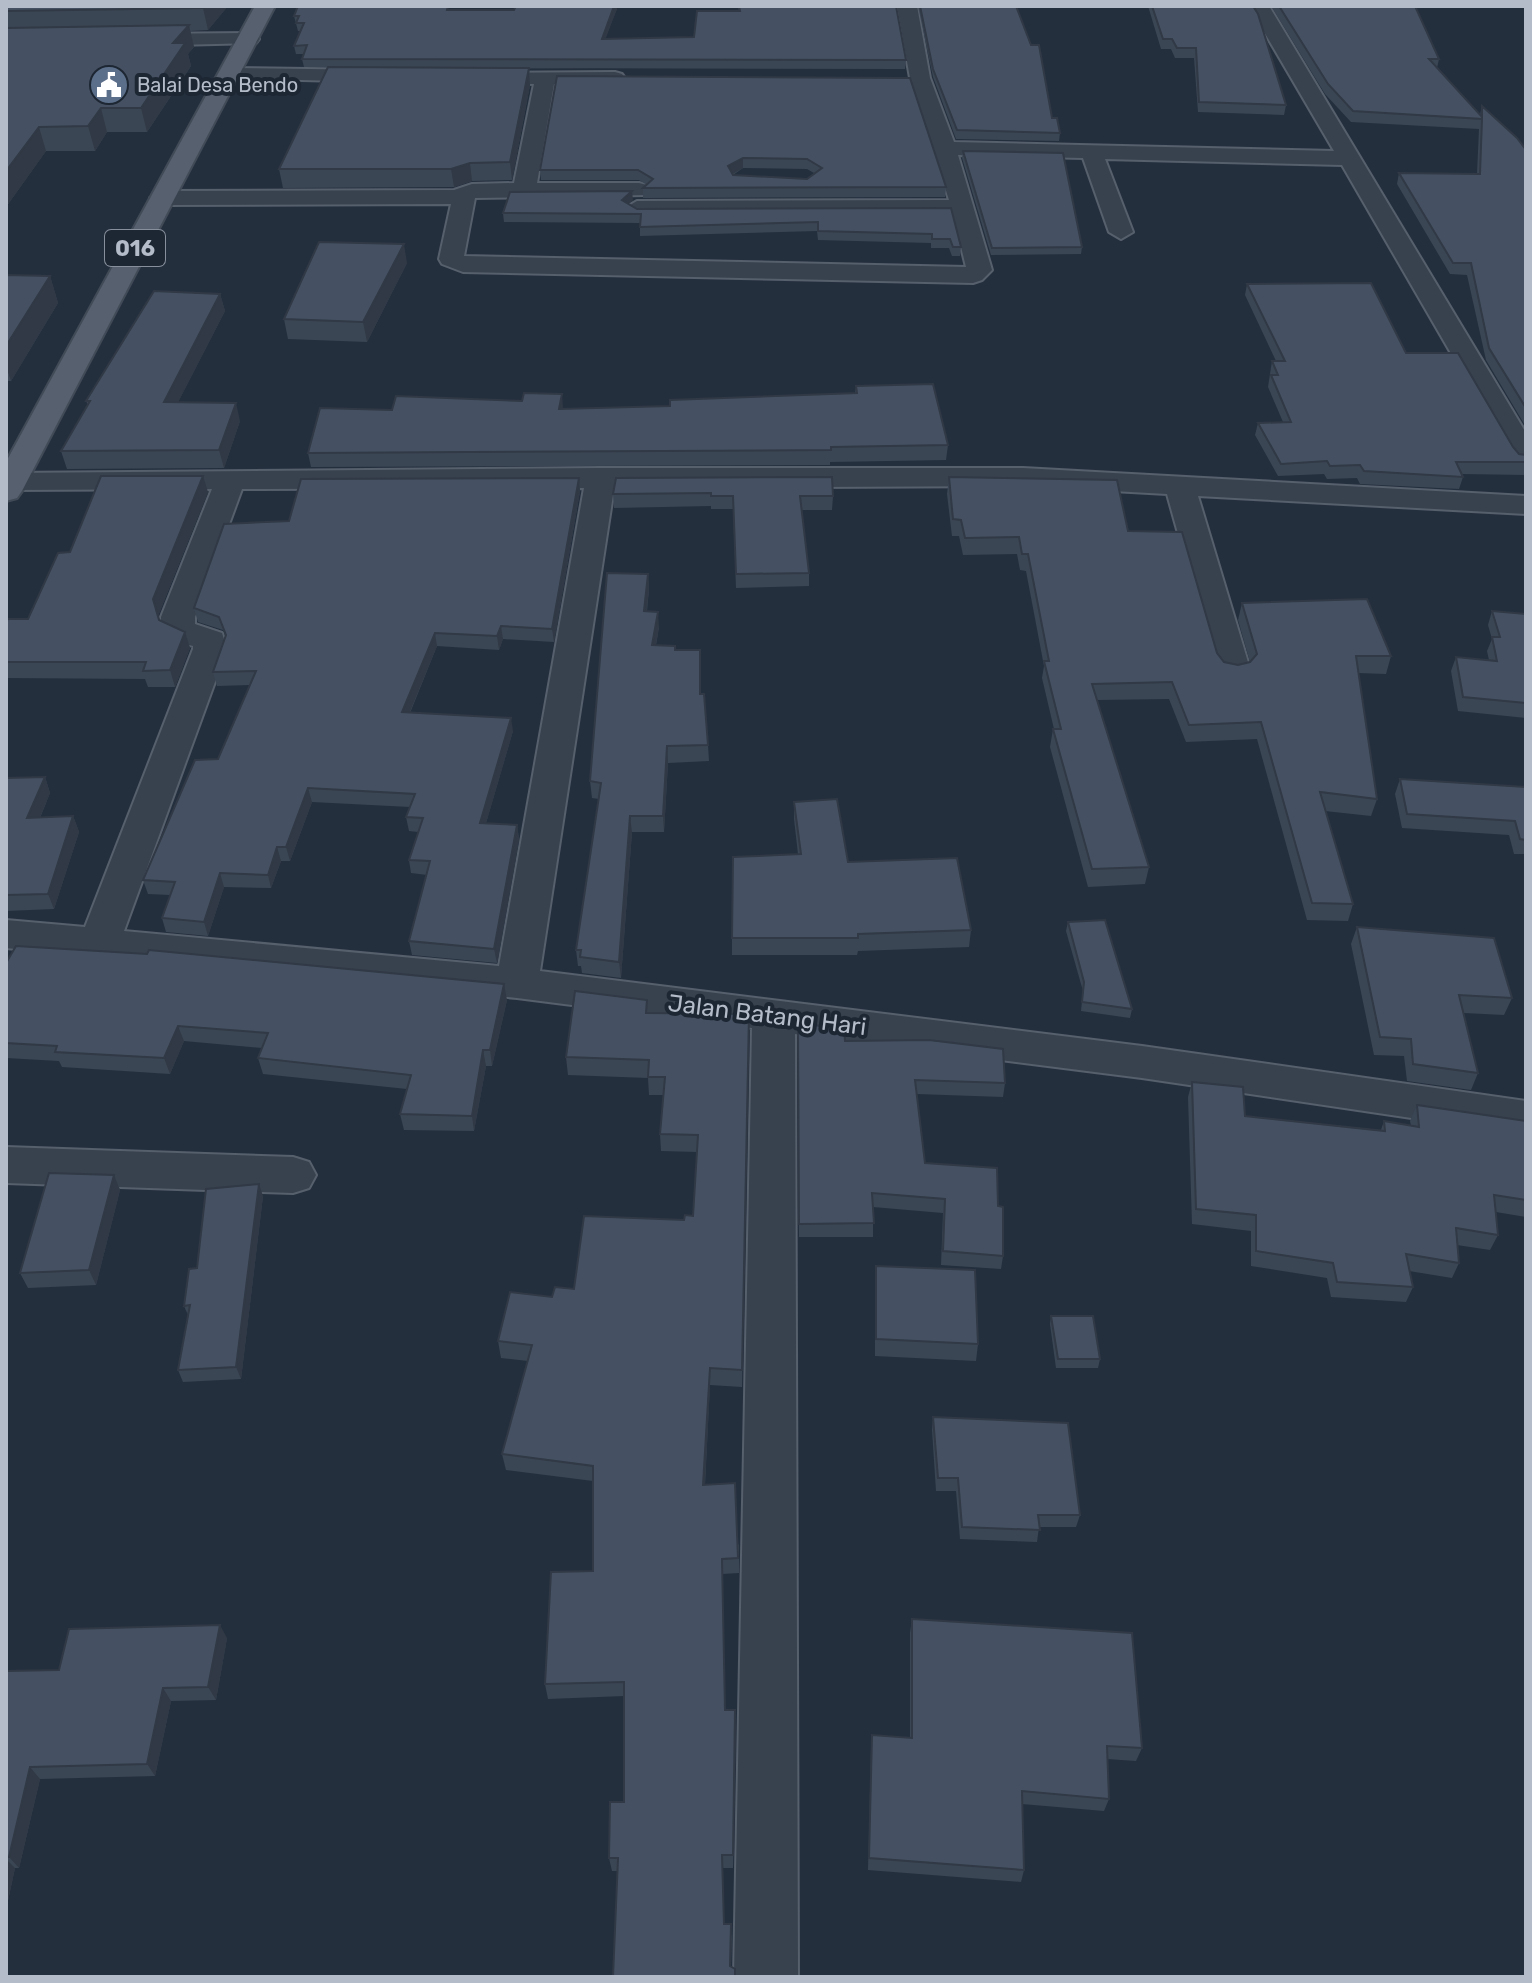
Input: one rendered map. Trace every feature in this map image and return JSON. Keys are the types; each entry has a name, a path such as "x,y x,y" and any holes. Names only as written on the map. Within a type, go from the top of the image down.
{"main road":[{"name":"016","path":"9,486 265,6"}],"street":[{"path":"457,197 465,204 451,259 463,264 973,275 979,270 956,180 945,148 912,78 907,6"},
{"path":"1259,6 1526,457"},
{"path":"111,41 249,39"},
{"path":"229,74 403,77"},
{"path":"450,77 639,78"},
{"path":"524,190 545,78"},
{"path":"945,148 1348,158"},
{"path":"1092,153 1121,232"},
{"path":"926,180 956,180"},
{"path":"162,198 457,197 472,191 524,190 638,199 963,207"},
{"path":"9,486 601,477 1023,477 1526,505"},
{"path":"517,983 601,477"},
{"path":"99,943 210,649 210,640 178,630 178,617 230,481"},
{"path":"1180,486 1233,669"},
{"name":"Jalan Batang Hari","path":"6,934 517,983 1142,1062 1526,1118"},
{"path":"766,1977 774,1016"},
{"path":"6,1165 293,1175"}],"building":[{"path":"6,6 205,6 6,11"},
{"path":"298,6 448,6 447,10 514,10 516,6 614,6 602,39 694,37 697,11 740,11 739,6 896,6 906,60 302,59 307,45 294,46 304,23 296,23 299,16 294,16"},
{"path":"920,6 1016,6 1031,45 1039,45 1052,118 1057,118 1060,133 957,130 933,69"},
{"path":"1152,6 1253,6 1286,105 1199,102 1196,48 1177,48 1172,39 1163,39"},
{"path":"1279,6 1415,6 1439,59 1429,59 1482,117 1482,106 1526,150 1526,408 1489,348 1471,263 1453,263 1399,173 1480,174 1482,119 1353,111 1328,84"},
{"path":"189,25 173,43 185,43 141,108 101,108 88,126 39,127 6,171 6,28"},
{"path":"328,67 529,68 510,162 470,163 451,169 279,169"},
{"path":"557,76 910,78 946,187 643,188 653,179 638,170 540,170","holes":["743,158 807,159 822,168 807,179 733,175 728,166"]},
{"path":"963,151 1063,153 1082,247 992,248"},
{"path":"632,191 622,200 637,209 951,208 961,247 953,247 950,239 932,239 932,234 818,231 818,222 640,227 641,214 503,213 510,192"},
{"path":"319,242 404,244 363,322 284,319"},
{"path":"6,275 50,276 6,346"},
{"path":"1371,283 1406,353 1458,353 1513,447 1519,454 1526,455 1526,462 1456,462 1463,477 1364,471 1360,465 1330,466 1327,461 1281,464 1258,423 1291,422 1271,375 1278,375 1272,361 1285,361 1247,284"},
{"path":"154,291 220,294 164,402 236,403 219,450 61,451 90,401 86,401"},
{"path":"933,384 948,445 831,447 831,450 308,453 320,408 392,410 396,396 522,401 524,393 562,394 559,409 670,406 670,400 857,393 856,386"},
{"path":"101,476 203,476 153,599 159,620 185,632 170,670 143,671 146,662 6,662 6,622 8,619 28,619 58,553 70,552"},
{"path":"832,477 833,496 800,496 809,573 736,574 733,496 711,496 711,493 613,494 616,478"},
{"path":"949,477 1117,480 1128,531 1182,532 1217,653 1224,662 1238,665 1250,662 1257,654 1242,603 1367,599 1391,656 1356,656 1377,799 1320,792 1353,904 1312,903 1261,722 1189,725 1172,682 1092,684 1149,867 1092,869 1053,729 1061,729 1044,661 1049,661 1028,554 1022,554 1019,537 965,538 961,520 953,519"},
{"path":"579,478 552,629 501,626 497,636 435,633 402,712 511,718 480,823 517,825 494,949 409,941 430,861 409,860 423,818 406,817 415,794 308,788 286,847 277,847 268,875 220,873 204,922 162,918 175,882 143,880 195,760 218,759 256,671 213,672 226,635 219,617 194,608 224,524 289,521 301,479"},
{"path":"607,573 648,574 644,611 658,612 652,645 675,646 675,650 700,650 700,694 704,694 708,745 667,746 663,816 630,816 619,962 580,957 581,950 576,950 601,783 590,781"},
{"path":"1492,611 1526,614 1526,703 1463,697 1456,657 1497,661 1492,637 1500,637"},
{"path":"45,777 27,818 73,816 48,894 6,895 6,778"},
{"path":"1400,779 1526,787 1526,840 1520,839 1515,821 1407,814"},
{"path":"837,799 848,862 957,858 971,930 858,934 858,938 732,938 733,857 801,854 794,802"},
{"path":"1105,920 1132,1009 1082,1002 1084,982 1068,922"},
{"path":"1357,927 1494,938 1512,998 1459,995 1478,1073 1413,1064 1411,1039 1380,1037"},
{"path":"16,946 147,954 149,950 504,984 490,1050 483,1050 472,1116 400,1114 411,1075 258,1058 268,1033 178,1026 164,1058 55,1052 57,1046 6,1043 6,963"},
{"path":"575,991 647,1000 646,1013 749,1014 742,1370 710,1368 703,1485 735,1483 738,1558 722,1559 725,1710 735,1710 733,1855 722,1855 724,1924 731,1924 730,1966 735,1969 735,1977 613,1977 618,1858 609,1858 610,1802 624,1802 624,1682 545,1684 551,1572 593,1571 593,1466 502,1454 532,1345 498,1341 510,1292 552,1297 555,1287 574,1289 584,1216 684,1220 685,1215 693,1216 698,1135 660,1134 665,1077 648,1077 649,1060 566,1057"},
{"path":"798,1023 844,1029 845,1041 929,1040 1003,1049 1005,1083 915,1080 925,1163 997,1168 998,1206 1003,1207 1003,1256 943,1251 945,1199 872,1193 874,1223 799,1224"},
{"path":"1192,1082 1243,1087 1245,1116 1385,1131 1384,1121 1419,1127 1417,1105 1526,1121 1526,1200 1494,1195 1498,1235 1456,1228 1459,1263 1406,1254 1413,1287 1337,1282 1333,1263 1256,1251 1256,1215 1196,1209"},
{"path":"49,1173 114,1175 89,1270 20,1273"},
{"path":"259,1184 236,1367 178,1370 190,1305 184,1306 189,1269 197,1268 206,1189"},
{"path":"876,1266 975,1270 978,1344 876,1339"},
{"path":"1051,1316 1093,1316 1100,1359 1058,1359"},
{"path":"933,1417 1068,1423 1080,1515 1038,1515 1040,1530 962,1527 958,1478 938,1478"},
{"path":"912,1619 1132,1633 1142,1748 1107,1746 1109,1799 1022,1791 1024,1870 869,1858 872,1735 912,1738"},
{"path":"220,1625 208,1687 163,1688 147,1764 30,1767 9,1857 6,1857 6,1671 59,1670 69,1629"}],"place":[{"name":"Balai Desa Bendo","path":"109,85"}]}
